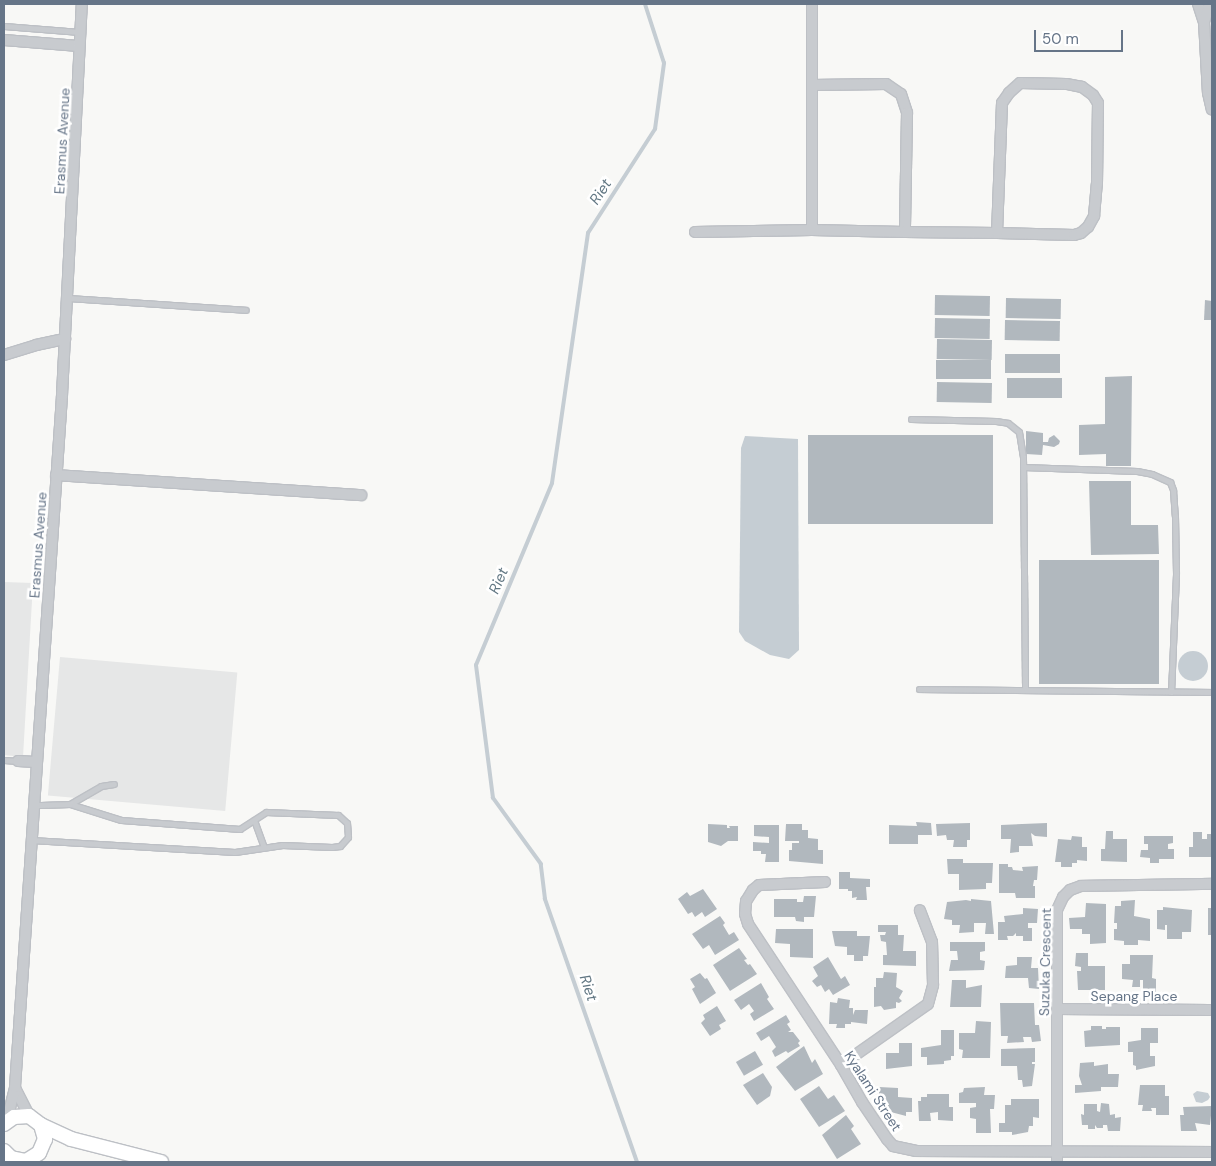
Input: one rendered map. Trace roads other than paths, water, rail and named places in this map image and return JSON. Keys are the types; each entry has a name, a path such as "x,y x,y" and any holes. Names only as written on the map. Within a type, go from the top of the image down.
{"street":[{"name":"Erasmus Avenue","path":"6,1122 15,1087 65,339 82,4"},
{"path":"812,4 812,230"},
{"path":"1198,4 1204,22 1209,53 1208,93 1212,110"},
{"path":"1204,22 1210,4"},
{"path":"4,40 79,46"},
{"path":"695,232 812,230 1074,235 1088,227 1097,206 1098,103 1093,95 1082,87 1066,84 1020,83 1008,93 1002,103 998,233"},
{"path":"812,85 886,84 901,94 907,113 905,232"},
{"path":"4,355 65,339"},
{"path":"56,475 360,495"},
{"path":"18,761 36,762"},
{"name":"Kyalami Street","path":"824,882 759,886 753,890 746,902 745,914 748,924 841,1065 886,1139 900,1149 1057,1157 1212,1152"},
{"name":"Suzuka Crescent","path":"1057,1157 1058,910 1067,892 1081,886 1212,884"},
{"path":"841,1065 928,1004 933,985 932,942 920,910"},
{"name":"Sepang Place","path":"1058,1009 1210,1010"},
{"path":"15,1087 29,1116 41,1125 71,1139 161,1162"},
{"path":"6,1122 21,1115 29,1116"},
{"path":"41,1125 45,1139 41,1154"},
{"path":"4,1151 11,1158 23,1161 71,1139"}],"lane":[{"path":"4,26 80,32"},
{"path":"67,298 246,310"},
{"path":"911,418 1008,423 1018,432 1023,467 1025,690"},
{"path":"1023,467 1137,471 1152,474 1170,482 1175,507 1176,574 1170,692"},
{"path":"919,689 1212,692"},
{"path":"4,760 18,761"},
{"path":"70,804 101,786 114,784"},
{"path":"31,840 236,852 282,845 340,846 346,842 348,837 347,824 338,816 266,812 240,829 128,821 70,804 33,805"},
{"path":"254,820 264,847"}],"waterway":[{"name":"Riet","path":"637,1162 545,899 541,864 493,798 476,665 552,483 588,233 655,129 664,63 645,4"}]}
